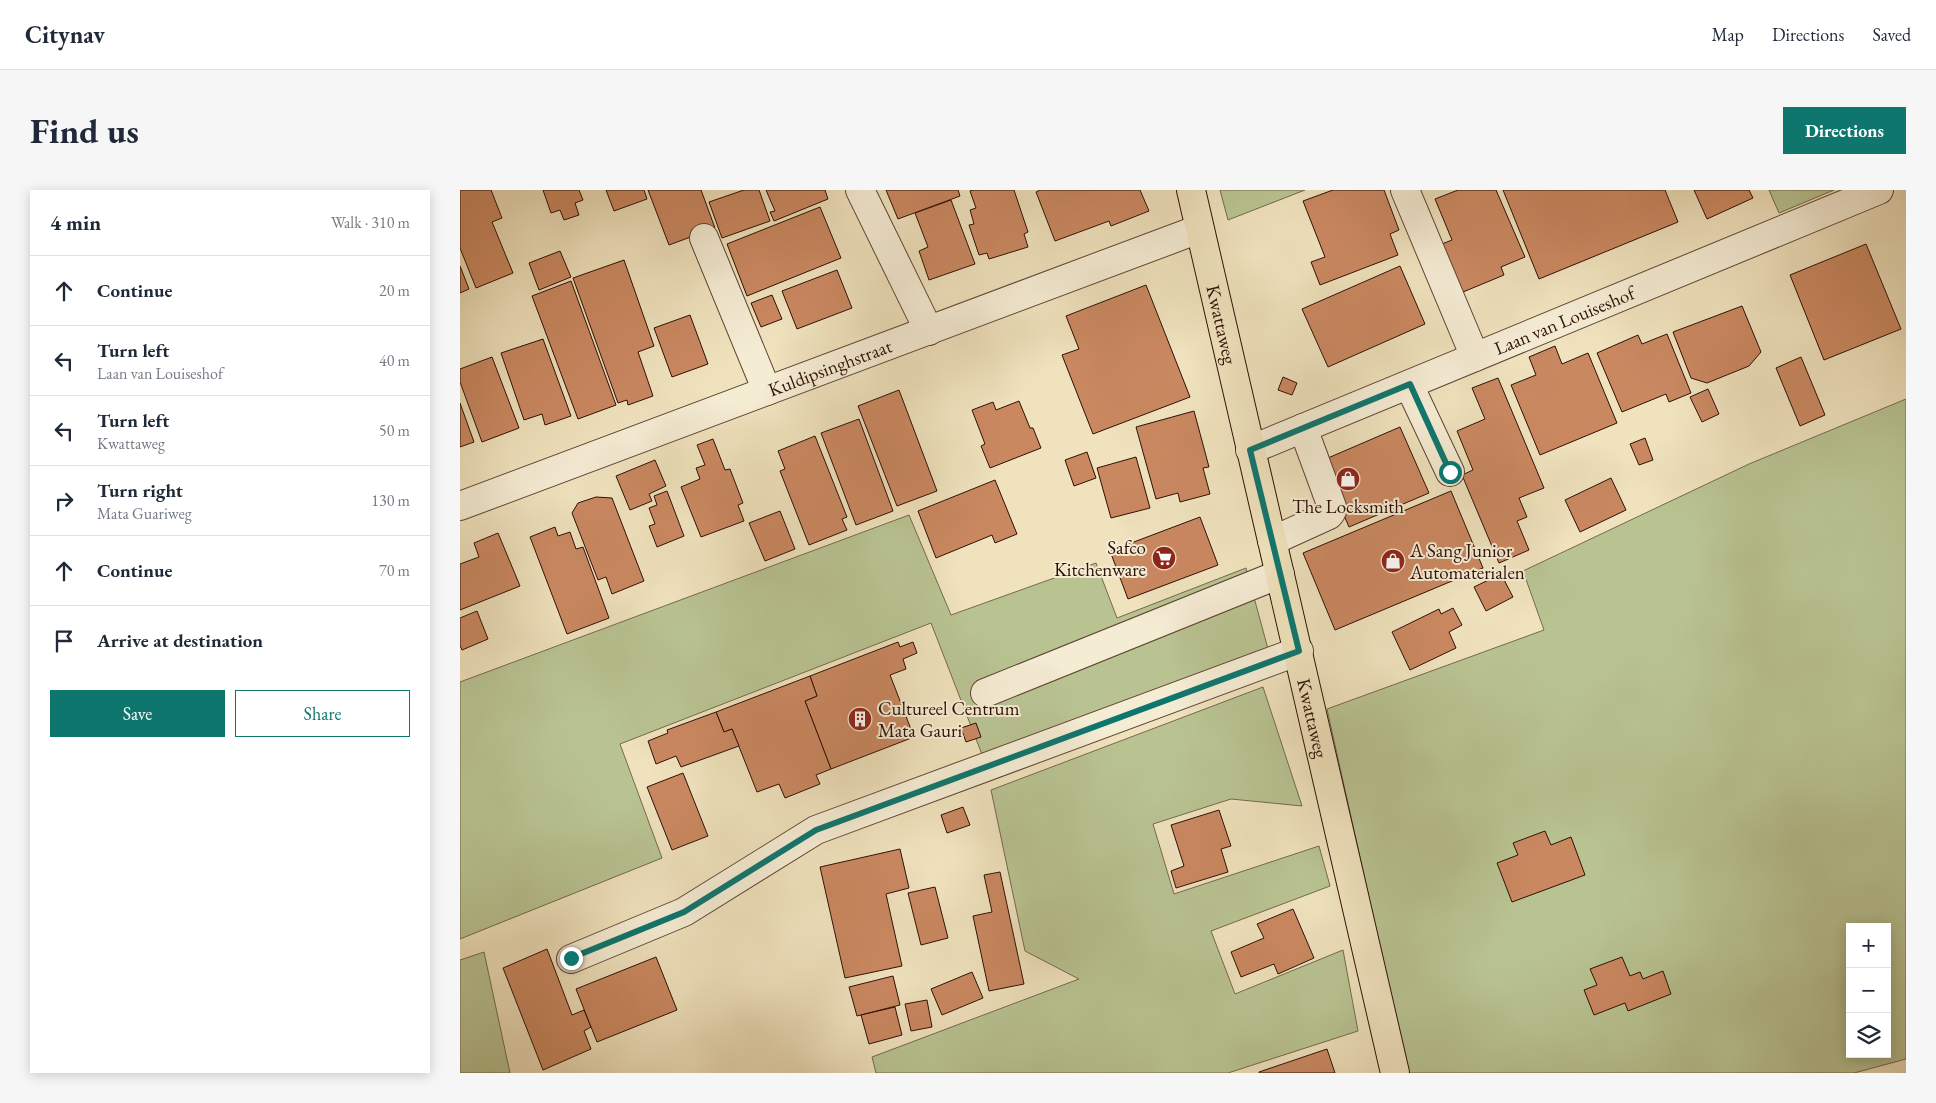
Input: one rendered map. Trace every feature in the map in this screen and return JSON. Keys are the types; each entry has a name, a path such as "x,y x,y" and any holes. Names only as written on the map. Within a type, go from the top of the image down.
{"main road":[{"name":"Kwattaweg","path":"1191,190 1395,1073"}],"street":[{"path":"860,190 929,331"},
{"path":"1405,190 1475,357"},
{"name":"Laan van Louiseshof","path":"1250,450 1878,190"},
{"name":"Kuldipsinghstraat","path":"460,506 1200,229"},
{"path":"704,238 767,391"},
{"path":"1410,384 1450,472"},
{"path":"1272,541 1329,515 1332,511 1303,428"},
{"path":"984,693 1280,574"},
{"path":"571,958 684,912 816,830 1299,651"}],"green space":[{"path":"1220,190 1305,190 1228,220"},
{"path":"1769,190 1834,190 1779,213"},
{"path":"1906,399 1906,1059 1854,1073 1408,1073 1327,709 1544,630 1523,571 1749,464"},
{"path":"909,515 951,615 1096,563 1117,618 1246,568 1268,649 983,757 931,623 620,744 662,858 460,939 460,682"},
{"path":"1263,687 1302,806 1231,799 1153,824 1174,894 1319,846 1330,886 1211,931 1235,994 1343,950 1358,1031 1228,1073 876,1073 872,1057 1079,979 1025,951 991,790"},
{"path":"484,952 510,1073 460,1073 460,960"}],"building":[{"path":"460,190 491,190 502,218 492,222 513,273 476,288 460,248"},
{"path":"543,190 579,190 583,200 575,203 579,215 564,220 560,210 551,213"},
{"path":"606,190 644,190 647,199 614,211"},
{"path":"648,190 701,190 715,228 669,245"},
{"path":"744,190 759,190 770,221 722,238 709,202"},
{"path":"766,190 825,190 828,199 774,221 770,212 775,211"},
{"path":"886,190 958,190 960,196 898,219"},
{"path":"1014,190 1028,232 1024,234 1028,247 989,259 987,253 979,255 969,225 974,224 970,210 976,208 970,191"},
{"path":"1040,190 1140,190 1149,211 1111,226 1109,221 1055,241 1036,192"},
{"path":"1333,190 1384,190 1399,230 1390,234 1398,255 1320,285 1311,262 1325,257 1303,201"},
{"path":"1458,190 1496,190 1525,257 1501,267 1504,275 1463,292 1442,244 1452,240 1435,199"},
{"path":"1503,190 1665,190 1678,222 1539,279"},
{"path":"1694,190 1749,190 1753,198 1707,219"},
{"path":"951,200 975,264 929,280 919,251 928,247 915,213"},
{"path":"820,207 841,258 747,296 727,244"},
{"path":"1866,244 1901,329 1824,360 1790,275"},
{"path":"560,251 571,277 539,290 529,263"},
{"path":"624,260 654,346 638,352 653,396 628,405 627,400 618,403 573,278"},
{"path":"460,266 469,289 460,293"},
{"path":"1400,266 1425,324 1328,367 1302,309"},
{"path":"837,270 852,308 797,329 782,291"},
{"path":"571,281 616,405 578,419 532,296"},
{"path":"1146,285 1190,397 1093,434 1062,355 1079,349 1066,316"},
{"path":"772,295 782,319 761,327 751,303"},
{"path":"1742,306 1761,352 1749,366 1707,383 1691,378 1673,332"},
{"path":"690,315 708,364 672,377 654,328"},
{"path":"1667,334 1691,393 1669,402 1666,394 1622,412 1597,353 1638,335 1642,344"},
{"path":"543,339 571,416 545,425 542,414 524,420 501,353"},
{"path":"1555,346 1562,364 1588,353 1617,423 1540,455 1511,385 1536,375 1529,357"},
{"path":"492,357 519,428 482,442 460,382 460,369"},
{"path":"1801,357 1825,415 1800,426 1776,368"},
{"path":"1283,377 1297,383 1292,395 1278,390"},
{"path":"1498,378 1544,488 1519,498 1527,517 1517,521 1529,550 1499,563 1462,475 1473,470 1457,431 1485,419 1472,388"},
{"path":"1708,389 1719,414 1702,422 1690,397"},
{"path":"899,390 937,491 897,506 858,406"},
{"path":"1019,401 1041,448 990,468 981,446 985,444 972,410 993,402 996,410"},
{"path":"460,403 474,442 460,447"},
{"path":"1194,411 1209,467 1203,468 1210,494 1180,502 1178,493 1156,499 1136,427"},
{"path":"859,419 893,511 856,525 821,433"},
{"path":"1400,427 1429,493 1349,527 1321,461"},
{"path":"815,436 847,517 842,519 847,530 809,545 780,471 785,469 778,451"},
{"path":"1645,438 1653,460 1639,465 1630,444"},
{"path":"713,439 725,470 730,469 743,503 738,505 744,521 701,537 681,487 700,479 696,468 705,465 697,445"},
{"path":"1087,452 1096,478 1074,486 1065,460"},
{"path":"1136,457 1150,508 1111,518 1097,468"},
{"path":"655,460 666,486 649,494 652,501 630,510 616,476"},
{"path":"1611,478 1626,510 1580,532 1565,500"},
{"path":"995,480 1017,534 995,543 992,535 936,558 918,511"},
{"path":"667,491 684,536 657,547 649,526 655,524 649,508 657,505 654,496"},
{"name":"A Sang Junior Automaterialen","path":"1451,491 1483,568 1335,630 1303,553"},
{"path":"596,497 612,498 644,581 612,594 606,577 598,580 572,513 578,503"},
{"path":"780,511 795,549 765,561 749,523"},
{"name":"Safco Kitchenware","path":"1200,517 1218,565 1128,599 1110,551"},
{"path":"555,527 558,536 570,532 576,549 583,547 609,618 567,634 530,537"},
{"path":"498,533 520,586 460,610 460,564 479,557 474,543"},
{"path":"1501,574 1513,597 1486,611 1474,587"},
{"path":"1453,608 1462,625 1449,632 1456,648 1410,670 1392,632 1439,609 1441,614"},
{"path":"477,611 488,639 462,650 460,645 460,618"},
{"name":"Cultureel Centrum Mata Gauri","path":"898,642 900,647 913,642 917,653 903,659 906,669 890,675 914,737 831,769 805,701 817,696 810,676"},
{"path":"810,676 817,696 805,701 831,769 816,775 820,784 785,798 779,784 757,792 732,729 724,732 716,712"},
{"path":"716,712 724,732 732,729 739,746 681,767 676,756 656,764 648,741 668,733 667,730"},
{"path":"976,723 981,737 966,742 961,728"},
{"path":"683,773 708,836 672,850 647,787"},
{"path":"963,807 970,825 947,833 941,815"},
{"path":"1219,810 1231,846 1221,849 1228,872 1176,888 1171,871 1184,866 1171,825"},
{"path":"1545,831 1551,845 1571,837 1585,875 1512,902 1497,863 1518,855 1513,843"},
{"path":"900,849 909,888 886,894 902,966 845,978 820,867"},
{"path":"1000,872 1024,984 989,991 973,916 992,912 984,875"},
{"path":"935,887 948,938 921,945 908,893"},
{"path":"1293,909 1314,958 1278,974 1274,964 1241,977 1231,952 1264,938 1257,924"},
{"path":"547,949 572,1015 584,1010 591,1027 584,1031 591,1049 543,1070 503,968"},
{"path":"656,957 677,1010 597,1042 576,989"},
{"path":"1622,957 1630,976 1640,972 1643,979 1663,971 1671,994 1628,1011 1625,1003 1594,1015 1584,990 1597,985 1590,969"},
{"path":"972,972 983,998 942,1015 931,989"},
{"path":"893,976 900,1005 857,1016 849,987"},
{"path":"927,1000 932,1027 911,1031 905,1004"},
{"path":"895,1007 902,1035 869,1044 861,1015"},
{"path":"1327,1049 1335,1073 1259,1073 1259,1072"}],"place":[{"name":"The Locksmith","path":"1348,479"},
{"name":"Safco Kitchenware","path":"1164,558"},
{"name":"A Sang Junior Automaterialen","path":"1393,561"},
{"name":"Cultureel Centrum Mata Gauri","path":"860,719"}],"route":[{"path":"571,958 684,912 816,830 1299,651 1250,450 1410,384 1450,472"}]}
